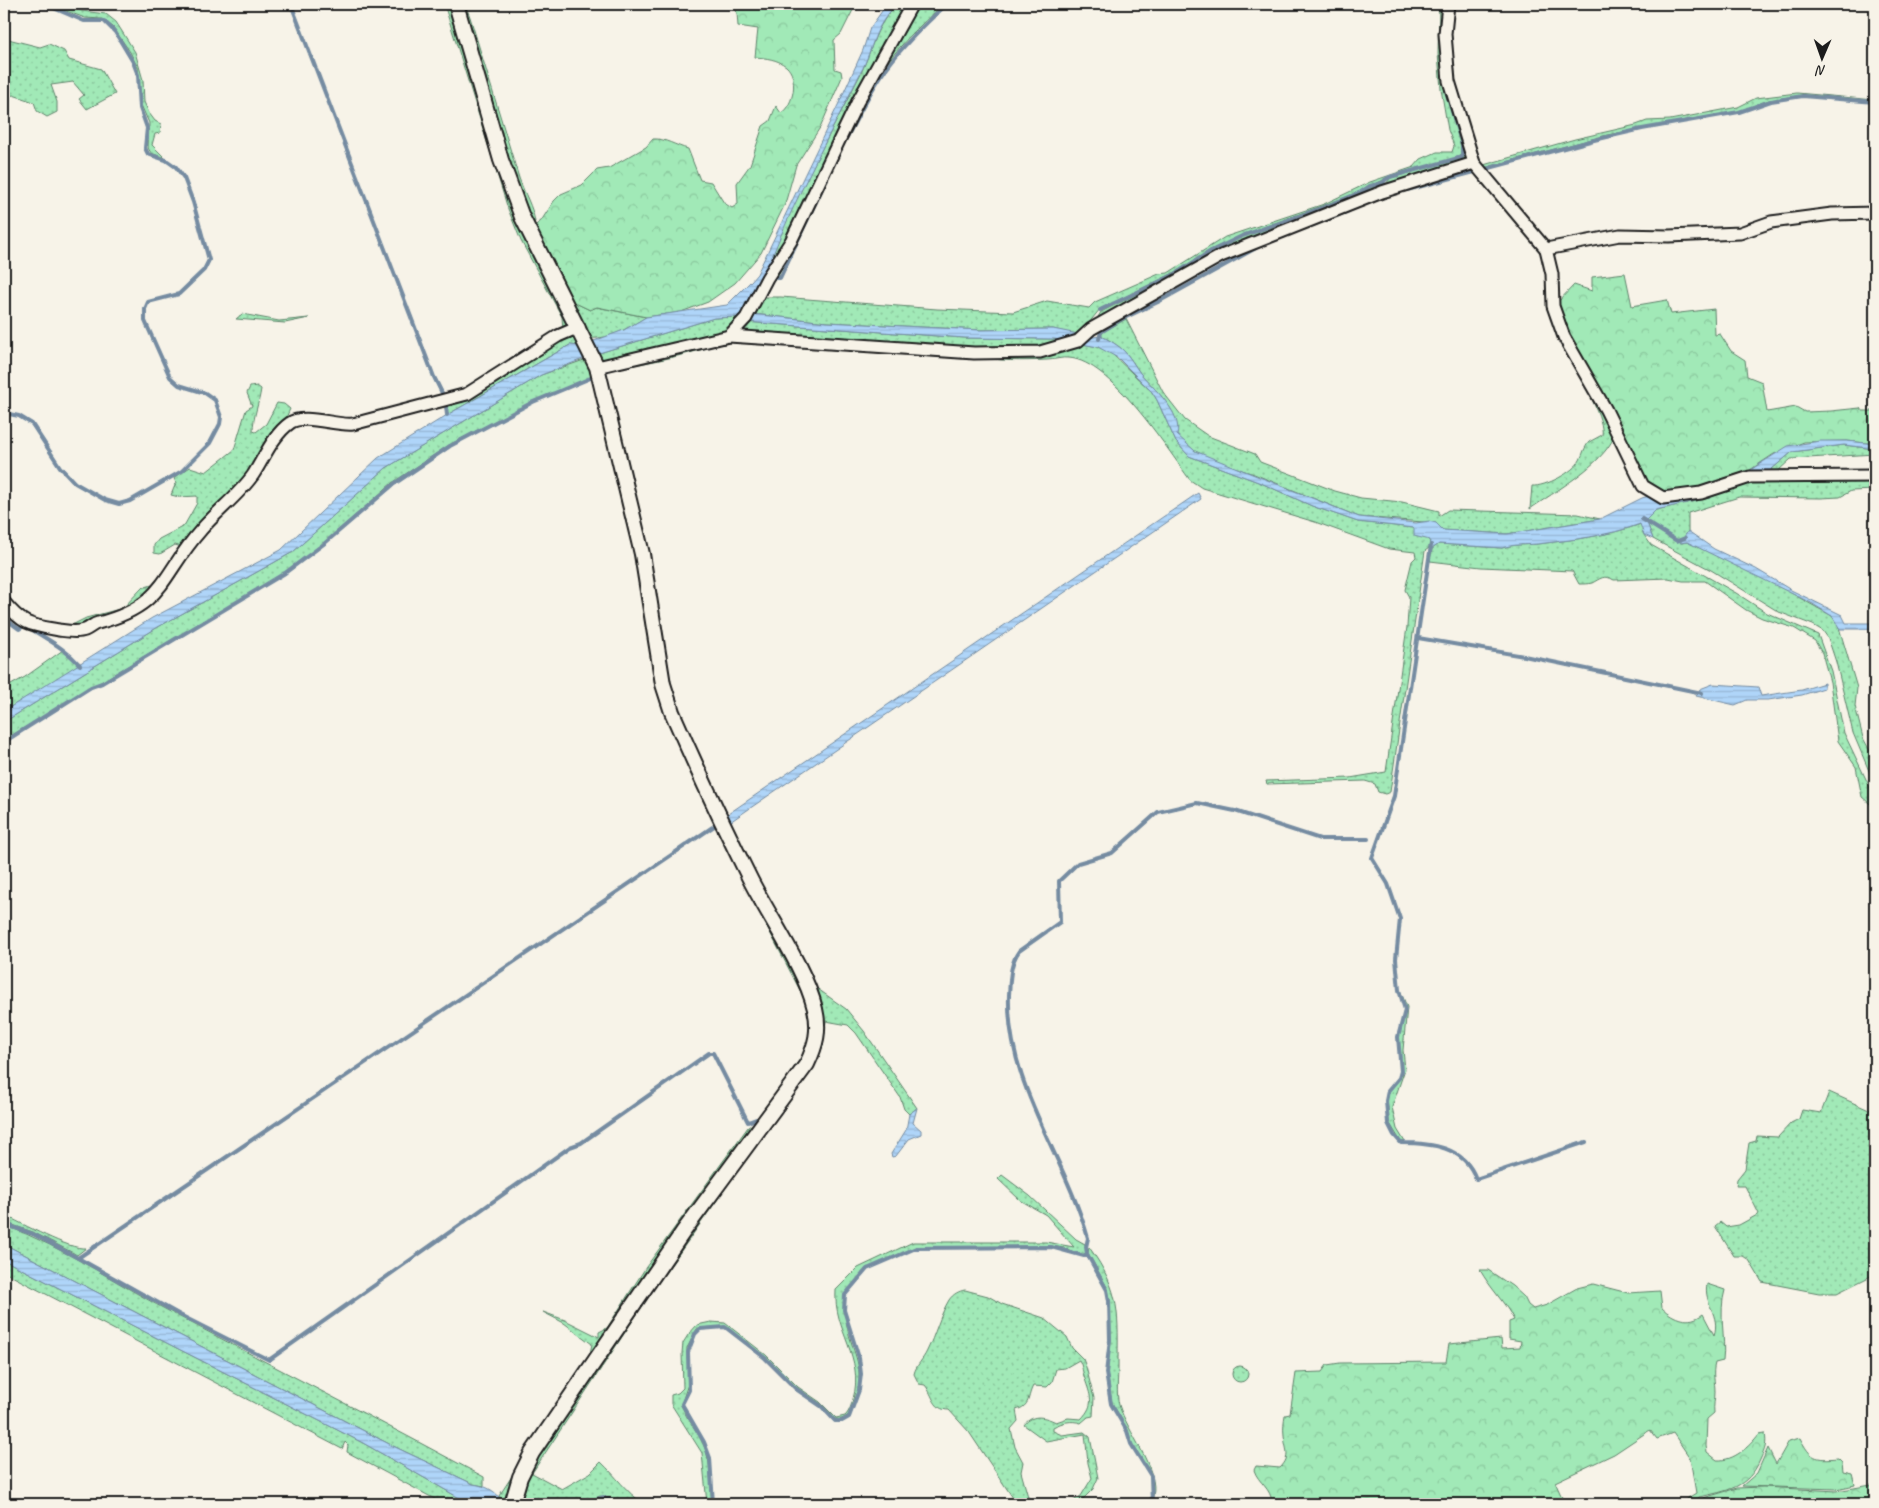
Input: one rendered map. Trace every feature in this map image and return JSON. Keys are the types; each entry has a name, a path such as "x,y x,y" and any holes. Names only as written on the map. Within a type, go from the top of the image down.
{"street":[{"path":"456,4 501,160 522,217 579,327 596,366 642,554 664,684 672,712 751,880 802,976 815,1008 818,1029 816,1046 807,1064 683,1232 532,1453 520,1477 512,1504"},
{"path":"729,336 746,318 766,278 791,241 858,102 912,4"},
{"path":"1448,4 1445,34 1450,81 1474,163 1546,249 1552,274 1553,306 1564,337 1606,410 1643,486 1663,498 1701,493 1750,477 1875,476"},
{"path":"596,366 729,336 974,353 1040,352 1078,341 1091,329 1221,256 1382,192 1474,163"},
{"path":"1546,249 1620,235 1669,236 1740,233 1771,222 1832,214 1875,213"},
{"path":"4,602 18,619 38,626 72,632 84,630 96,624 126,615 152,598 172,572 185,550 241,489 280,433 291,422 298,419 341,426 468,394 558,336 579,327"}],"green space":[{"path":"47,4 66,4 82,11 106,14 116,22 135,52 143,80 144,102 155,121 161,124 160,133 155,134 152,145 165,158 151,153 148,148 149,123 141,105 138,68 113,27 102,19 85,18"},
{"path":"444,4 451,4 569,326 563,331 562,317 521,241 508,209"},
{"path":"459,4 465,4 470,17 519,178 532,211 535,222 531,224 521,203"},
{"path":"734,4 856,4 841,34 834,40 835,69 841,71 842,77 821,126 796,165 785,204 761,253 735,283 708,302 681,312 646,317 597,307 590,310 569,300 532,228 541,221 561,194 582,185 597,170 609,168 646,147 653,139 662,140 688,149 700,180 711,182 724,203 732,208 738,204 737,183 750,165 763,126 770,121 776,106 781,113 789,104 794,84 793,77 786,66 775,60 755,57 758,29 738,26"},
{"path":"897,4 908,4 789,239 765,272 798,196 861,73 875,37 889,13"},
{"path":"914,4 944,4 908,38 878,77 853,120 788,257 777,277 770,276"},
{"path":"1439,4 1441,4 1440,23 1444,76 1462,148 1458,158 1389,177 1360,192 1242,235 1211,250 1174,273 1100,309 1088,324 1095,322 1101,312 1176,274 1212,251 1242,237 1361,194 1370,187 1383,187 1391,178 1461,158 1465,150 1444,34 1467,157 1463,161 1274,232 1082,336 1053,329 980,330 827,322 752,314 760,297 937,309 1013,312 1047,301 1089,308 1095,302 1159,274 1168,273 1225,237 1324,204 1370,182 1414,167 1421,159 1437,152 1452,152 1454,146 1448,130 1441,89 1438,54"},
{"path":"4,38 40,47 49,44 64,51 69,60 101,69 115,94 87,109 79,99 84,95 73,82 51,85 57,102 57,112 47,117 37,111 34,102 13,95 4,98"},
{"path":"1797,93 1875,100 1875,102 1803,95 1769,100 1739,111 1607,135 1480,169 1480,166 1647,121 1670,120 1738,107 1756,98"},
{"path":"1625,273 1632,306 1667,300 1671,314 1714,309 1715,335 1720,334 1731,351 1745,360 1747,376 1762,382 1767,412 1796,407 1805,412 1860,408 1862,411 1875,411 1875,444 1847,441 1804,442 1774,454 1744,474 1697,490 1659,493 1644,484 1582,367 1556,304 1574,285 1592,291 1592,277"},
{"path":"569,300 590,310 596,307 646,317 612,335 590,338"},
{"path":"242,314 279,321 309,318 285,323 236,319"},
{"path":"736,317 732,324 720,334 601,363 599,353 714,318"},
{"path":"1126,319 1163,392 1185,420 1208,436 1255,454 1260,462 1335,491 1361,498 1402,502 1439,511 1439,516 1448,510 1578,514 1600,519 1507,534 1442,530 1436,523 1359,517 1254,474 1212,460 1195,451 1176,435 1175,418 1166,401 1140,373 1124,351 1101,336 1103,332"},
{"path":"745,322 965,338 1054,339 1064,342 1039,350 974,349 738,331"},
{"path":"572,336 579,346 570,345 447,415 448,405 465,400 566,337"},
{"path":"732,339 687,354 610,369"},
{"path":"1078,343 1098,347 1111,353 1152,392 1176,442 1189,456 1261,483 1312,506 1358,522 1414,528 1430,540 1429,548 1425,551 1390,792 1385,794 1378,792 1375,784 1365,781 1267,784 1266,781 1350,778 1386,772 1407,627 1409,597 1405,590 1412,561 1416,557 1415,552 1389,549 1315,522 1202,488 1190,480 1152,428 1119,389 1102,374 1085,363 1069,358 1010,361 975,355"},
{"path":"584,360 589,361 596,375 532,402 449,445 392,483 324,543 284,573 101,682 89,687 4,740 4,722 158,627 293,552 386,468 541,375"},
{"path":"1575,366 1597,402 1614,437 1599,458 1588,468 1530,509 1532,486 1544,484 1566,474 1577,465 1589,442 1602,435 1597,411"},
{"path":"257,386 261,389 253,431 256,432 266,424 277,403 284,404 290,409 269,447 228,499 182,547 175,545 160,554 154,553 154,545 159,539 184,526 197,503 197,496 179,497 171,495 176,483 174,478 190,467 206,472 234,450 246,410 252,406 247,393 250,387"},
{"path":"1844,445 1875,449 1875,454 1791,459 1778,471 1766,474 1792,452"},
{"path":"1875,478 1875,490 1851,491 1840,497 1739,497 1688,513 1688,531 1681,543 1687,542 1768,580 1832,616 1838,624 1857,688 1855,706 1863,738 1874,758 1875,785 1853,733 1836,662 1828,638 1823,631 1813,625 1779,612 1711,570 1653,539 1646,520 1656,510 1709,498 1750,480"},
{"path":"1641,524 1644,535 1651,545 1736,593 1767,613 1818,635 1831,671 1844,733 1875,798 1875,808 1862,797 1856,767 1838,741 1830,682 1822,653 1815,641 1794,628 1762,618 1746,610 1705,581 1683,581 1668,578 1614,580 1605,577 1592,583 1579,584 1572,571 1481,567 1430,561 1432,549 1439,544 1502,548 1590,537 1616,532"},
{"path":"176,558 149,597 86,626 59,628 123,608 142,588 152,585"},
{"path":"63,650 80,665 4,711 4,689 25,677"},
{"path":"747,888 781,945 809,1003 813,1045 669,1248 507,1504 503,1504 499,1496 589,1358 592,1344 564,1323 543,1312 565,1320 599,1337 599,1332 607,1328 646,1267 748,1127 757,1121 807,1049 811,1031 806,1002"},
{"path":"808,982 846,1009 864,1031 917,1108 909,1114 904,1109 900,1097 856,1033 848,1025 826,1021 823,1046 816,1061 651,1293 532,1473 562,1489 590,1473 601,1462 626,1489 644,1504 619,1504 611,1498 600,1496 582,1504 518,1504 533,1464 818,1048"},
{"path":"1400,990 1407,1007 1403,1050 1405,1069 1392,1107 1397,1129 1405,1142 1401,1142 1389,1122 1387,1100 1389,1091 1401,1073 1399,1037 1405,1009"},
{"path":"1829,1092 1869,1110 1875,1106 1875,1274 1837,1293 1819,1293 1762,1282 1749,1260 1743,1256 1734,1256 1715,1226 1720,1222 1726,1227 1739,1225 1759,1214 1745,1186 1736,1186 1737,1179 1745,1169 1749,1143 1756,1141 1757,1136 1778,1137 1791,1123 1799,1119 1802,1110 1821,1113"},
{"path":"1002,1175 1030,1196 1076,1239 1085,1244 1086,1253 1082,1255 1064,1248 1051,1246 916,1247 866,1269 844,1295 845,1313 859,1370 859,1380 855,1404 847,1416 842,1419 835,1419 821,1404 797,1388 765,1357 725,1326 697,1329 687,1348 688,1384 681,1405 707,1453 710,1467 712,1504 707,1504 702,1453 671,1404 671,1395 678,1393 683,1388 682,1353 683,1343 688,1335 697,1325 711,1322 725,1323 766,1355 798,1387 820,1402 836,1418 845,1416 853,1399 856,1384 855,1370 839,1318 836,1305 836,1290 858,1268 913,1242 1046,1242 1074,1247 1046,1215 1020,1200 998,1179"},
{"path":"4,1215 57,1241 86,1248 77,1255 33,1232 4,1222"},
{"path":"4,1225 71,1256 178,1316 484,1477 484,1486 473,1484 393,1446 4,1244"},
{"path":"1089,1247 1100,1263 1113,1291 1116,1304 1118,1318 1117,1391 1119,1405 1152,1474 1131,1443 1128,1430 1112,1403 1107,1373 1111,1340 1110,1301 1108,1289 1088,1253"},
{"path":"4,1260 363,1443 470,1504 444,1504 347,1452 348,1445 345,1442 342,1449 4,1272"},
{"path":"1480,1270 1488,1270 1512,1286 1533,1309 1547,1305 1577,1288 1593,1284 1628,1293 1660,1291 1662,1308 1677,1318 1687,1320 1703,1314 1714,1335 1716,1328 1707,1297 1707,1284 1725,1290 1722,1308 1723,1361 1715,1363 1714,1367 1714,1413 1707,1419 1707,1452 1717,1460 1723,1460 1735,1456 1751,1444 1759,1434 1765,1433 1765,1447 1755,1469 1749,1477 1736,1487 1699,1497 1695,1504 1685,1504 1688,1498 1696,1493 1690,1458 1673,1433 1657,1439 1650,1430 1614,1454 1555,1482 1565,1504 1272,1504 1270,1494 1258,1479 1254,1470 1256,1466 1280,1468 1286,1460 1284,1422 1285,1415 1290,1414 1296,1373 1322,1372 1327,1365 1340,1363 1446,1362 1449,1344 1501,1339 1502,1348 1520,1347 1521,1341 1509,1339 1509,1322 1514,1320"},
{"path":"965,1290 988,1296 1002,1304 1044,1318 1067,1337 1072,1348 1083,1359 1094,1398 1093,1416 1088,1417 1081,1423 1067,1422 1053,1427 1053,1431 1062,1435 1084,1432 1090,1437 1098,1478 1093,1489 1078,1504 1069,1504 1081,1496 1092,1478 1088,1463 1085,1434 1046,1441 1024,1425 1035,1417 1056,1422 1068,1418 1081,1419 1086,1414 1090,1404 1089,1390 1079,1360 1065,1368 1056,1369 1052,1382 1047,1387 1033,1386 1026,1404 1016,1410 1018,1421 1011,1429 1015,1447 1023,1462 1021,1472 1030,1504 1017,1504 969,1432 949,1410 940,1408 934,1402 925,1385 919,1384 914,1374 915,1371 927,1351 946,1306 954,1294"},
{"path":"1237,1366 1243,1366 1248,1371 1246,1380 1237,1382 1232,1377 1232,1371"},
{"path":"1800,1438 1814,1457 1824,1459 1838,1458 1842,1462 1843,1472 1852,1474 1855,1485 1837,1489 1742,1486 1757,1473 1768,1448 1776,1464 1789,1441"},
{"path":"1871,1485 1875,1504 1697,1504 1700,1499 1737,1488 1763,1487 1837,1491"}],"water":[{"path":"887,4 897,4 878,29 865,64 801,192 774,252 752,314 827,322 980,330 1053,329 1078,334 1086,338 1101,336 1124,351 1140,373 1166,401 1176,418 1177,435 1195,451 1359,517 1416,523 1429,521 1436,523 1443,530 1507,534 1600,519 1642,498 1659,493 1697,490 1744,474 1788,446 1820,441 1847,441 1875,444 1875,449 1844,445 1792,452 1766,474 1709,498 1656,510 1646,520 1653,539 1644,535 1640,524 1603,535 1537,544 1515,545 1502,548 1439,544 1432,549 1429,548 1430,540 1414,536 1414,528 1358,522 1312,506 1261,483 1189,456 1176,442 1152,392 1118,358 1098,347 1054,339 965,338 745,322 736,317 714,318 599,353 541,375 386,468 293,552 158,627 4,722 4,711 152,618 281,550 378,458 447,415 570,345 580,346 624,330 646,317 727,305 757,274 839,103 863,50 870,28"},
{"path":"1198,493 1201,499 727,824 725,816"},
{"path":"1688,531 1714,549 1842,615 1846,623 1875,623 1875,629 1840,629 1832,616 1811,603 1687,542 1680,543"},
{"path":"1824,683 1824,688 1802,695 1768,700 1747,700 1735,705 1696,696 1700,689 1713,684 1758,687 1761,696 1802,690"},
{"path":"917,1108 913,1123 921,1130 921,1134 909,1139 896,1156 892,1157 891,1154 906,1130 909,1114"},
{"path":"4,1244 393,1446 473,1484 491,1490 501,1499 503,1504 470,1504 363,1443 4,1260"}],"waterway":[{"path":"4,413 19,416 32,424 60,467 75,483 105,500 119,504 130,501 182,471 210,443 220,424 221,417 215,400 205,393 179,385 170,377 145,321 145,309 148,302 179,294 204,270 209,260 193,202 184,178 176,167 166,160 148,154 145,148 147,128 140,108 138,75 133,62 115,32 104,21 84,21 44,4"},
{"path":"291,4 434,377 443,395"},
{"path":"847,137 871,92 888,66 901,49 947,4"},
{"path":"1382,185 1390,177 1462,157 1462,145 1446,91"},
{"path":"1407,190 1594,140 1642,129 1739,112 1771,101 1803,96 1875,102"},
{"path":"769,278 780,278 829,174"},
{"path":"1100,310 1175,274 1211,251 1242,236 1322,208 1361,192 1370,186 1382,183"},
{"path":"1313,225 1349,211"},
{"path":"1099,339 1101,332 1120,320 1158,302 1256,248"},
{"path":"4,742 91,687 102,683 285,573 325,543 394,484 450,446 533,402 593,377"},
{"path":"446,406 447,415"},
{"path":"1642,519 1677,541 1685,538"},
{"path":"1431,545 1394,796 1372,858 1388,884 1400,919 1396,959 1399,990 1405,1010 1398,1037 1401,1071 1399,1078 1388,1091 1386,1101 1388,1123 1394,1135 1401,1143 1435,1146 1455,1153 1471,1168 1476,1179 1586,1142"},
{"path":"4,618 19,629 25,625 61,648 80,665"},
{"path":"1418,638 1524,656 1702,693"},
{"path":"1152,1504 1151,1476 1131,1444 1127,1431 1111,1404 1106,1373 1110,1340 1107,1290 1087,1254 1088,1238 1078,1207 1027,1090 1017,1059 1011,1028 1009,995 1014,961 1019,951 1060,922 1059,881 1078,863 1112,853 1158,812 1197,803 1235,811 1320,839 1368,839"},
{"path":"4,1224 33,1234 78,1258 720,822"},
{"path":"78,1258 180,1315 269,1360 570,1147 581,1143 709,1053 713,1053 748,1122 756,1119"},
{"path":"713,1504 710,1458 704,1442 682,1404 689,1390 688,1352 695,1334 700,1329 725,1327 765,1358 796,1389 821,1406 835,1421 842,1421 849,1417 859,1390 861,1374 859,1358 844,1310 845,1295 867,1269 916,1248 1051,1247 1084,1256 1087,1254"},
{"path":"585,1504 603,1497 618,1504"}]}
